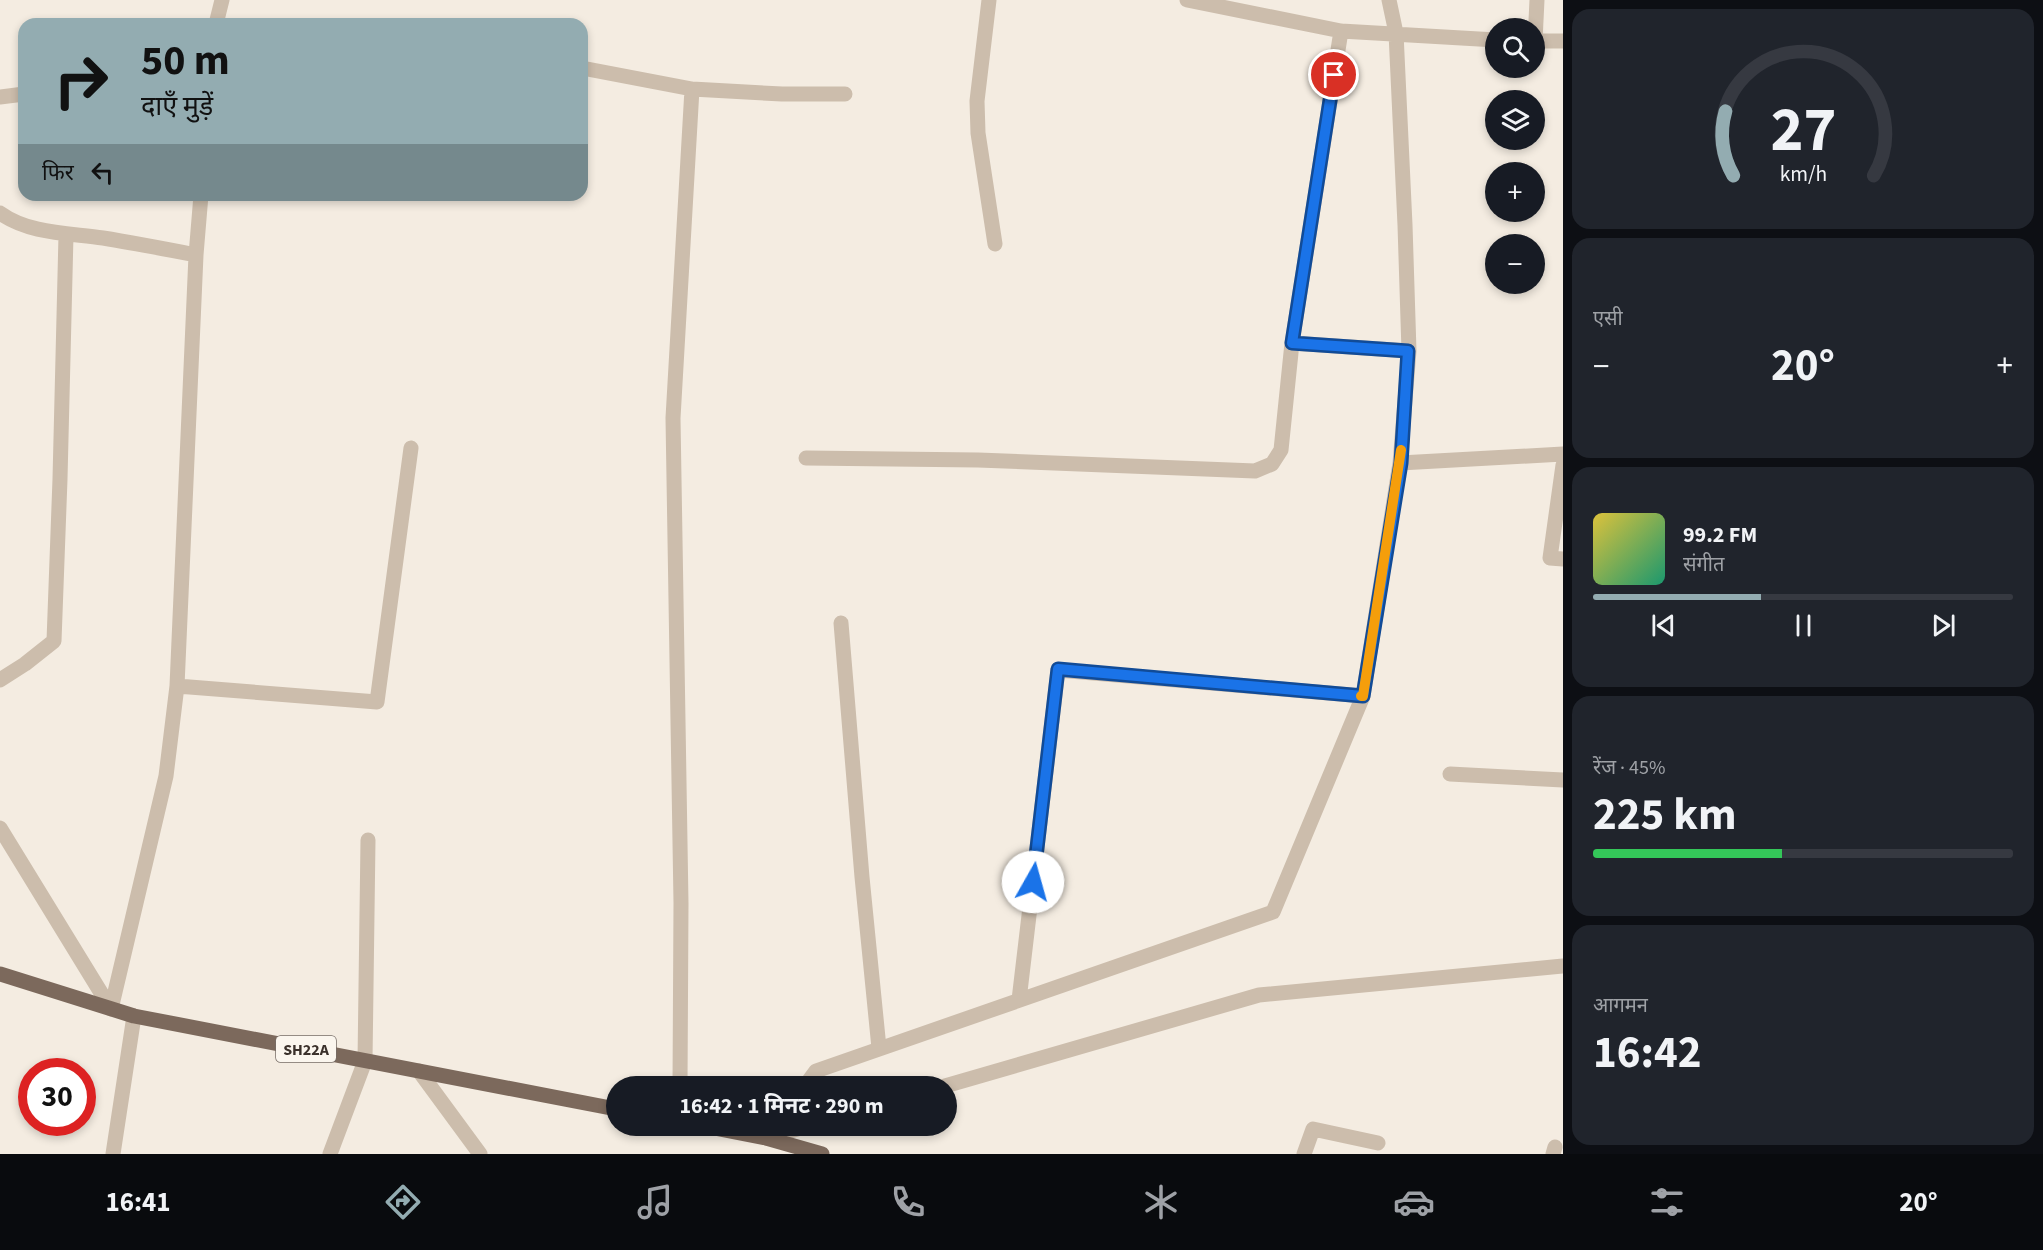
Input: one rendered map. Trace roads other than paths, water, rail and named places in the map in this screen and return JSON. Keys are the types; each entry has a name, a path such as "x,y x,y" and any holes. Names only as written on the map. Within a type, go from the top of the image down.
{"main road":[{"name":"SH22A","path":"0,974 134,1016 606,1107"},
{"path":"756,1136 766,1138 783,1149 822,1154"}],"street":[{"path":"218,18 222,0"},
{"path":"988,0 977,101 978,133 995,244"},
{"path":"1187,0 1341,31 1485,39"},
{"path":"812,1076 816,1071 879,1048 1273,912 1363,696 1401,463 1408,351 1405,225 1396,33 1389,0"},
{"path":"1536,18 1537,0"},
{"path":"806,458 978,460 1255,471 1272,465 1281,450 1292,343 1341,31"},
{"path":"1545,41 1563,41"},
{"path":"588,69 692,89 782,94 845,94"},
{"path":"680,1076 681,903 673,417 692,89"},
{"path":"0,97 18,95"},
{"path":"111,1009 166,776 177,686 196,255 200,201"},
{"path":"0,213 13,222 66,235 102,238 196,255"},
{"path":"0,680 54,641 66,235"},
{"path":"1292,343 1408,351"},
{"path":"177,686 377,702 411,448"},
{"path":"1401,463 1563,454"},
{"path":"1563,465 1550,558 1563,559"},
{"path":"841,624 879,1048"},
{"path":"1019,1000 1058,669 1363,696"},
{"path":"1450,774 1563,780"},
{"path":"0,828 111,1009"},
{"path":"330,1154 365,1061 368,840"},
{"path":"957,1083 1259,995 1563,966"},
{"path":"113,1154 134,1016"},
{"path":"418,1071 480,1154"},
{"path":"1304,1154 1313,1130 1378,1143"},
{"path":"766,1138 773,1136"}]}
